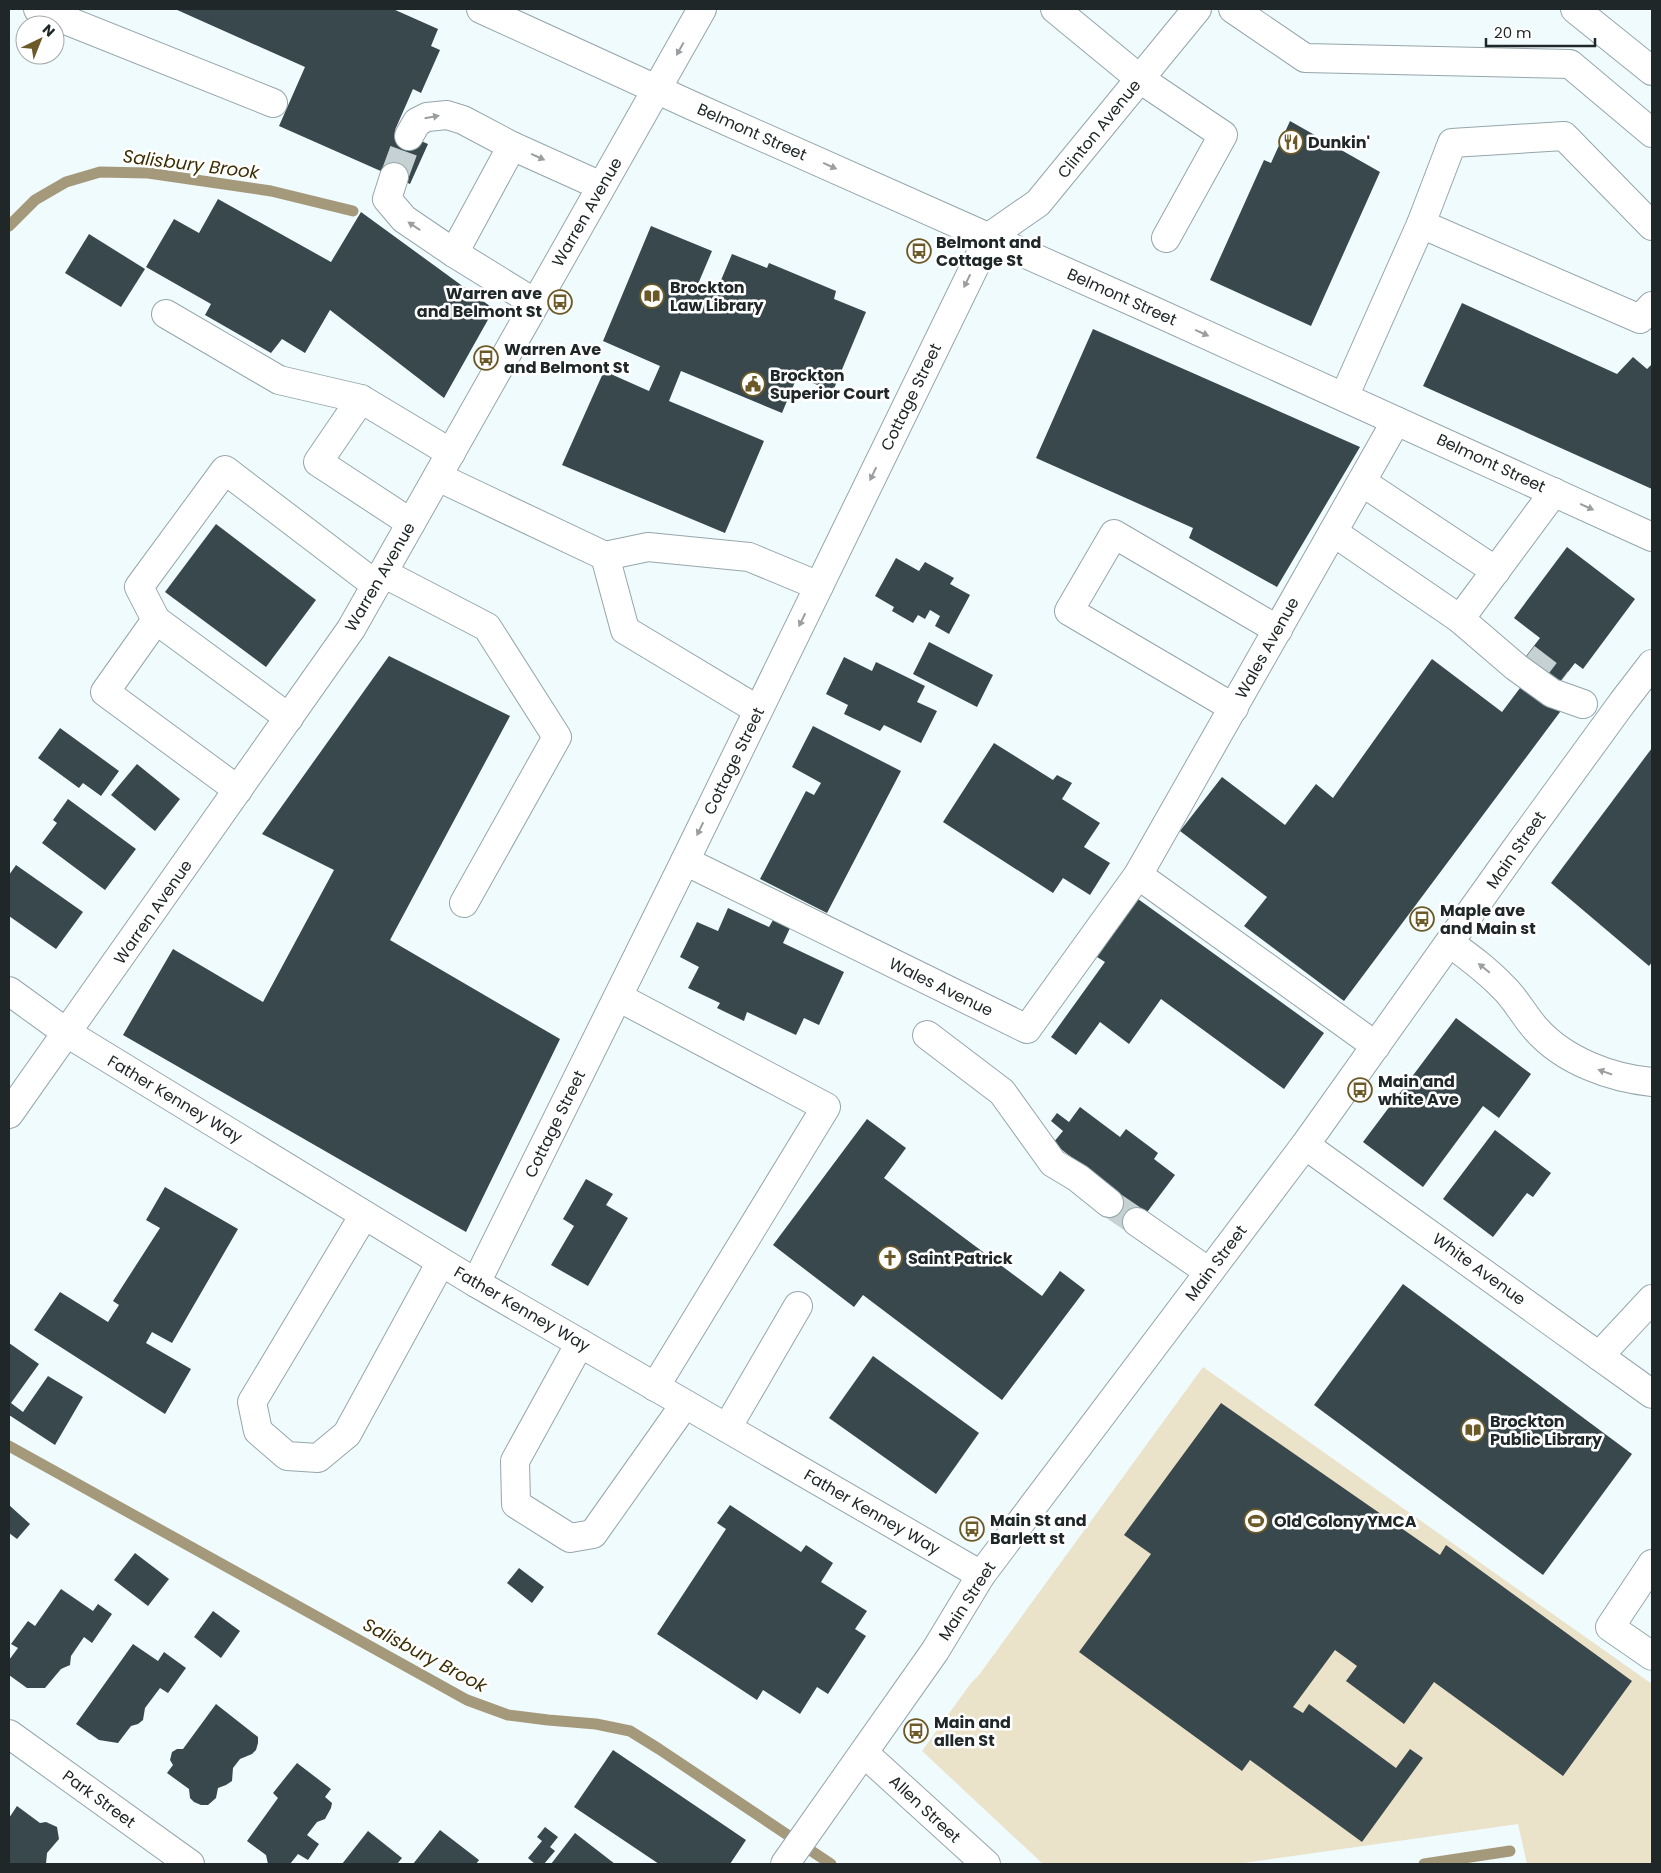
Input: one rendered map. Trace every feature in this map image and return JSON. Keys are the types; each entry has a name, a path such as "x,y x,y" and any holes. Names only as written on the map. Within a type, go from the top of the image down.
{"street":[{"path":"38,9 273,103"},
{"name":"Belmont Street","path":"481,9 1652,537"},
{"name":"Warren Avenue","path":"9,1114 352,629 601,186 658,90 702,9"},
{"path":"1054,9 1140,78 1222,135 1166,238"},
{"name":"Clinton Avenue","path":"989,237 1038,202 1197,9"},
{"path":"1233,9 1305,58 1570,64 1652,133"},
{"path":"1575,9 1652,71"},
{"path":"409,136 417,122 427,117 447,115 463,120 512,146 601,186"},
{"path":"1344,397 1421,224 1452,143 1564,136 1652,226"},
{"path":"454,253 512,146"},
{"path":"394,177 387,199 404,219 454,253 535,303"},
{"path":"1421,224 1640,319 1652,306"},
{"name":"Cottage Street","path":"476,1283 685,861 989,237"},
{"path":"166,314 280,380 361,398 451,453"},
{"path":"361,398 318,462 411,523"},
{"name":"Wales Avenue","path":"685,861 1027,1029 1138,876 1396,420"},
{"path":"289,718 156,620 139,587 225,470 380,579 487,626 557,737 464,903"},
{"path":"438,477 605,556 648,547 749,557 819,586"},
{"path":"1362,482 1496,571"},
{"path":"1460,619 1554,492"},
{"path":"1333,532 1460,619 1526,656"},
{"path":"1234,708 1069,610 1114,534 1278,630"},
{"path":"605,556 625,630 758,710"},
{"path":"1460,619 1516,667 1552,693 1583,704"},
{"path":"156,620 104,692 238,790"},
{"name":"Main Street","path":"785,1864 935,1651 981,1576 1305,1145 1607,723 1652,664"},
{"path":"1560,683 1607,723"},
{"path":"1138,876 1376,1046"},
{"path":"1450,943 1486,970 1505,989 1537,1031 1574,1059 1606,1073 1652,1082"},
{"name":"Father Kenney Way","path":"9,991 67,1033 441,1262 981,1576"},
{"path":"618,997 826,1107 656,1387"},
{"path":"927,1035 1002,1092 1053,1163 1078,1178 1109,1203"},
{"name":"White Avenue","path":"1305,1145 1652,1394"},
{"path":"364,1215 252,1402 258,1431 287,1456 318,1458 347,1434 441,1262"},
{"path":"1137,1222 1210,1272"},
{"path":"1599,1356 1652,1299"},
{"path":"727,1428 798,1306"},
{"path":"580,1343 515,1461 516,1504 570,1538 593,1534 685,1404"},
{"path":"1652,1564 1610,1627 1652,1656"},
{"name":"Park Street","path":"9,1734 190,1864"},
{"name":"Allen Street","path":"864,1753 981,1860"}],"shaded area":[{"name":"Old Colony YMCA","path":"1203,1367 1652,1684 1652,1864 1527,1864 1518,1824 1236,1864 1043,1864 922,1751"}],"building":[{"path":"175,9 393,9 438,29 431,46 440,50 421,93 413,89 395,130 428,144 410,184 279,126 305,67"},
{"path":"1290,121 1380,172 1311,326 1210,280 1264,160 1271,163"},
{"path":"218,199 331,262 361,212 494,309 444,398 330,310 305,353 282,339 271,353 205,315 211,304 146,267 174,219 199,233"},
{"name":"Brockton Superior Court","path":"651,226 712,251 698,284 716,292 732,254 767,268 769,263 836,291 834,299 866,312 833,391 797,377 782,413 681,371 669,401 764,441 725,533 562,465 604,371 649,391 660,366 603,341"},
{"path":"89,234 145,269 121,307 65,273"},
{"path":"1462,303 1617,374 1633,357 1647,369 1652,364 1652,489 1423,386"},
{"path":"1093,329 1360,447 1277,587 1189,538 1193,528 1036,458"},
{"path":"216,524 316,600 266,667 165,592"},
{"path":"1567,547 1635,599 1583,669 1575,663 1554,690 1520,664 1540,638 1514,618"},
{"path":"896,558 919,571 925,562 954,578 950,584 970,595 949,634 935,626 940,616 930,610 925,619 918,615 913,623 892,611 894,607 875,596"},
{"path":"929,642 993,675 977,707 913,674"},
{"path":"389,656 510,716 390,940 560,1039 466,1232 123,1035 173,949 263,1002 334,870 262,834"},
{"path":"844,657 872,671 876,662 925,686 917,702 937,711 921,743 884,725 880,731 844,714 848,705 826,694"},
{"path":"1432,659 1502,712 1526,680 1563,708 1344,1001 1244,926 1267,897 1180,831 1222,777 1285,825 1316,784 1333,798"},
{"path":"813,726 901,771 827,913 760,879 806,791 814,795 821,783 792,767"},
{"path":"60,728 119,771 101,796 83,783 79,788 38,758"},
{"path":"994,743 1053,780 1057,775 1072,783 1062,799 1100,823 1084,847 1110,863 1090,895 1063,878 1053,893 943,822"},
{"path":"1652,748 1652,962 1649,966 1551,883"},
{"path":"137,764 180,799 155,831 111,795"},
{"path":"68,799 136,849 105,890 42,843 57,823 53,820"},
{"path":"16,865 83,912 56,949 9,916 9,875"},
{"path":"1138,899 1324,1033 1284,1089 1161,999 1129,1044 1100,1022 1076,1055 1051,1037 1105,962 1097,957"},
{"path":"728,908 769,927 773,920 790,928 783,943 844,972 819,1025 804,1018 796,1035 747,1012 744,1021 717,1008 720,1003 688,988 699,967 680,957 697,922 718,931"},
{"path":"1456,1018 1531,1074 1499,1118 1483,1106 1423,1187 1363,1142"},
{"path":"1080,1107 1120,1137 1126,1129 1158,1153 1154,1159 1175,1175 1142,1219 1088,1178 1092,1173 1053,1143 1063,1131 1051,1121 1057,1113 1069,1122"},
{"name":"Saint Patrick","path":"867,1119 906,1148 884,1178 1042,1296 1060,1271 1085,1290 1002,1400 863,1295 854,1307 773,1245"},
{"path":"1495,1130 1551,1173 1533,1197 1527,1193 1493,1237 1443,1199"},
{"path":"586,1179 613,1194 606,1205 628,1218 588,1286 551,1265 574,1226 563,1219"},
{"path":"165,1187 238,1229 172,1343 152,1332 146,1343 191,1369 165,1414 34,1330 60,1292 108,1322 119,1305 113,1301 160,1228 146,1220"},
{"name":"Brockton Public Library","path":"1403,1284 1632,1454 1543,1575 1314,1405"},
{"path":"9,1343 39,1364 11,1403 23,1412 48,1376 83,1397 55,1445 9,1415"},
{"path":"873,1356 979,1433 936,1494 829,1418"},
{"path":"1221,1403 1440,1555 1446,1545 1632,1681 1563,1776 1434,1682 1404,1724 1346,1681 1357,1666 1335,1650 1293,1707 1303,1713 1309,1704 1396,1768 1410,1749 1423,1758 1362,1842 1250,1760 1242,1771 1079,1652 1151,1554 1124,1535"},
{"path":"9,1505 30,1524 17,1539 9,1533"},
{"path":"730,1505 801,1552 806,1545 833,1563 821,1582 867,1611 855,1629 866,1636 828,1694 817,1687 800,1714 763,1690 757,1700 657,1634 726,1529 717,1523"},
{"path":"135,1553 169,1579 148,1606 114,1580"},
{"path":"519,1568 544,1587 532,1603 507,1583"},
{"path":"61,1589 93,1611 98,1604 112,1614 92,1643 84,1637 71,1656 70,1665 61,1669 45,1688 27,1688 9,1675 9,1660 18,1648 11,1644 28,1621 35,1626"},
{"path":"213,1611 240,1631 221,1658 194,1637"},
{"path":"133,1644 158,1661 164,1652 186,1668 168,1693 160,1688 145,1708 143,1720 131,1726 118,1743 99,1740 76,1724"},
{"path":"216,1704 258,1737 258,1743 256,1750 252,1754 240,1759 233,1768 232,1781 218,1788 216,1798 208,1805 201,1805 190,1798 189,1789 167,1773 173,1765 170,1760 172,1752 177,1749 183,1749"},
{"path":"613,1750 746,1840 730,1864 659,1864 574,1807"},
{"path":"297,1763 331,1789 325,1797 332,1803 331,1808 325,1819 317,1822 307,1835 319,1844 308,1860 298,1854 290,1864 268,1864 266,1855 247,1841 278,1798 273,1793"},
{"path":"17,1806 40,1823 46,1822 57,1827 59,1839 47,1853 46,1864 9,1864 9,1818"},
{"path":"545,1827 558,1837 550,1847 555,1851 544,1864 535,1864 528,1858 542,1841 537,1837"},
{"path":"440,1830 479,1860 476,1864 413,1864"},
{"path":"368,1831 402,1858 397,1864 342,1864"},
{"path":"575,1833 615,1864 551,1864"}],"waterway":[{"name":"Salisbury Brook","path":"9,226 35,200 66,182 100,172 148,173 271,191 353,211"},
{"name":"Salisbury Brook","path":"9,1446 467,1700 508,1715 596,1724 630,1731 831,1864"},
{"name":"Salisbury Brook","path":"1424,1864 1510,1851"}],"tunnel":[{"path":"394,177 409,136"},
{"path":"1526,657 1560,683"},
{"path":"1109,1203 1137,1222"}],"place":[{"name":"Dunkin'","path":"1291,142"},
{"name":"Belmont and Cottage St","path":"919,251"},
{"name":"Brockton Law Library","path":"652,296"},
{"name":"Warren ave and Belmont St","path":"560,302"},
{"name":"Warren Ave and Belmont St","path":"486,358"},
{"name":"Brockton Superior Court","path":"753,384"},
{"name":"Maple ave and Main st","path":"1422,919"},
{"name":"Main and white Ave","path":"1360,1090"},
{"name":"Saint Patrick","path":"890,1258"},
{"name":"Brockton Public Library","path":"1473,1430"},
{"name":"Old Colony YMCA","path":"1256,1521"},
{"name":"Main St and Barlett st","path":"972,1529"},
{"name":"Main and allen St","path":"916,1731"}]}
